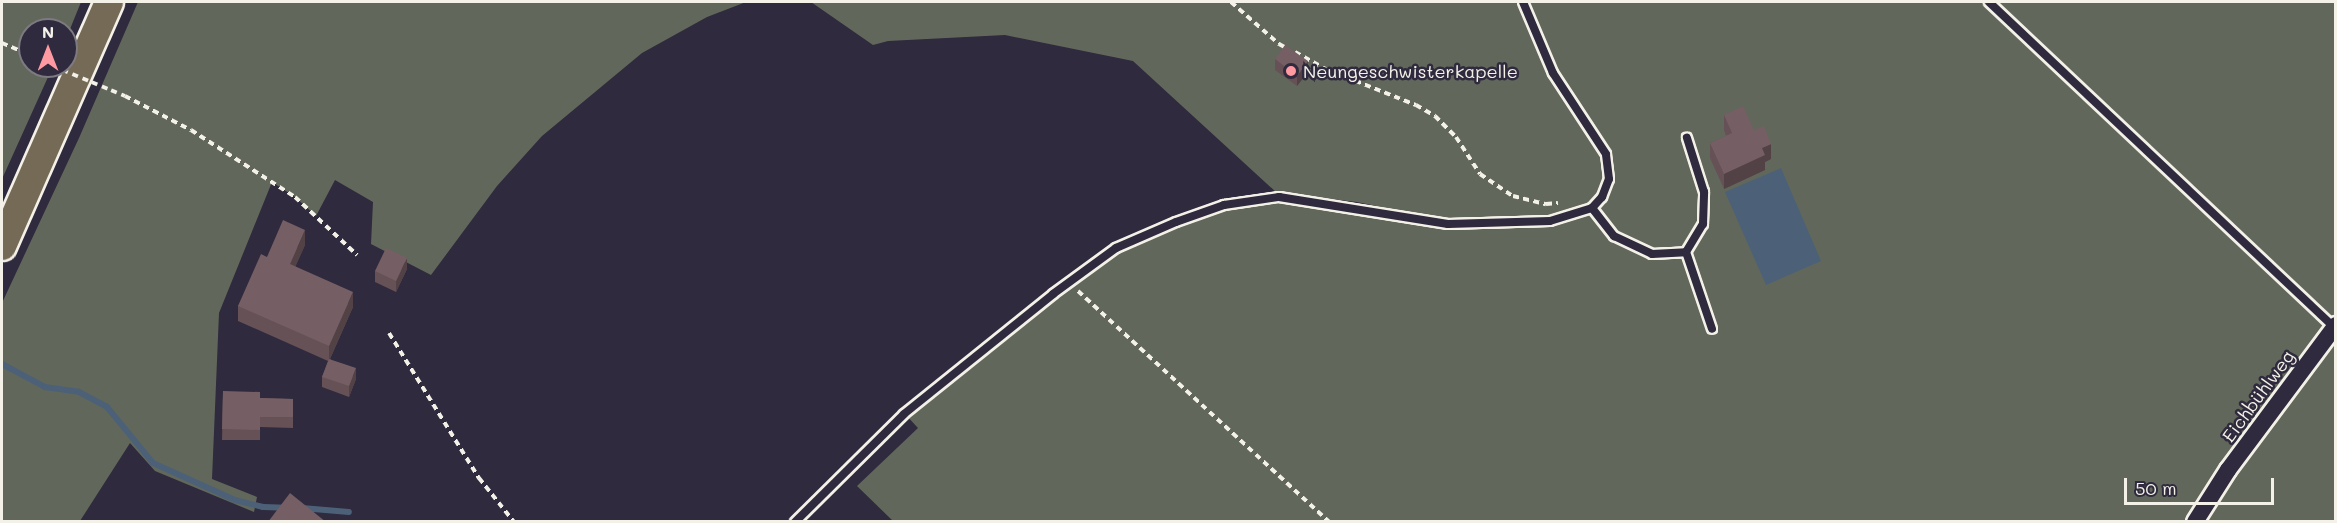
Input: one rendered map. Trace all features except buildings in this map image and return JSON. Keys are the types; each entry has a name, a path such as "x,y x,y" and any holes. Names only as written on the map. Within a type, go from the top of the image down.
{"highway":[{"path":"2,246 109,2"}],"street":[{"name":"Eichbühlweg","path":"2195,522 2228,470 2335,326"}],"lane":[{"path":"795,522 904,414 1053,294 1070,284 1116,248 1176,222 1224,205 1279,197 1448,224 1550,221 1592,208 1602,197 1609,179 1606,154 1553,73 1523,2"},
{"path":"1989,2 2335,326"},
{"path":"1686,252 1703,224 1704,192 1687,138"},
{"path":"1592,208 1614,236 1652,254 1686,252"},
{"path":"1686,252 1712,328"}],"path":[{"path":"1231,2 1279,44 1326,69 1416,105 1435,116 1456,137 1480,174 1513,196 1546,204 1602,197"},
{"path":"2,42 18,50"},
{"path":"78,76 125,96 191,130 295,197 357,255"},
{"path":"1070,284 1329,522"},
{"path":"389,333 479,478 514,522"}],"green space":[{"path":"2,2 81,2 75,18 18,18 18,78 48,78 2,179"},
{"path":"138,2 746,2 707,17 642,53 542,136 497,186 431,275 371,244 373,202 335,180 316,216 295,197 272,182 219,313 212,479 257,497 254,512 155,471 130,443 80,521 2,521 2,303 79,138"},
{"path":"811,2 1520,2 1555,71 1526,2 2335,2 2335,521 893,521 857,486 918,428 906,415 1055,296 1118,250 1178,224 1225,209 1282,203 1448,228 1550,224 1590,214 1611,238 1615,233 1591,203 1549,218 1448,221 1357,202 1277,193 1133,61 1005,35 888,41 873,45"}],"water":[{"path":"1781,168 1821,261 1766,285 1725,192"}],"waterway":[{"path":"2,364 45,387 79,392 107,407 153,463 235,500 263,507 286,508"},
{"path":"302,508 349,512"}],"place":[{"name":"Neungeschwisterkapelle","path":"1291,71"}]}
